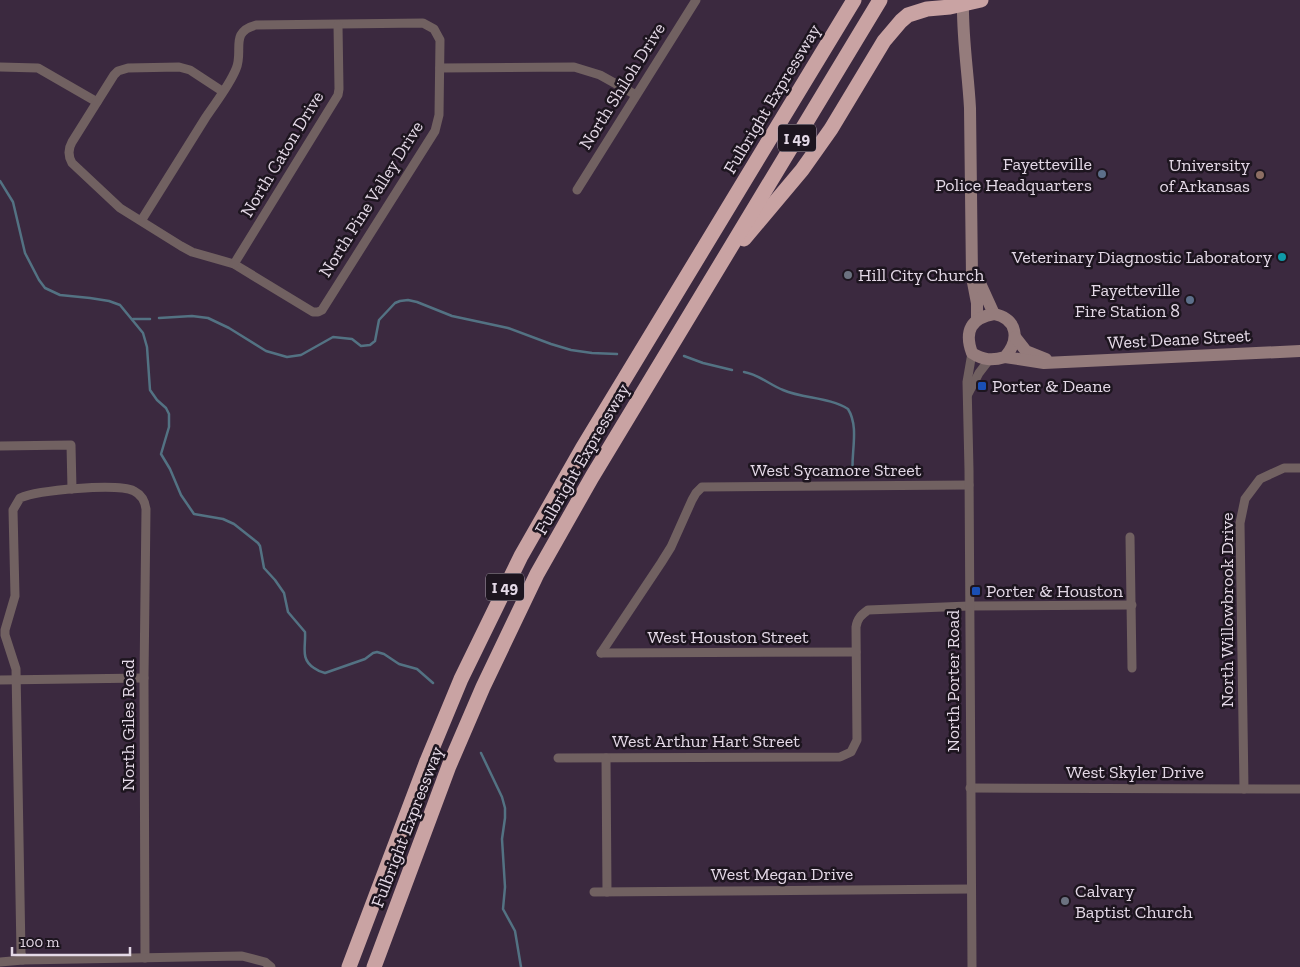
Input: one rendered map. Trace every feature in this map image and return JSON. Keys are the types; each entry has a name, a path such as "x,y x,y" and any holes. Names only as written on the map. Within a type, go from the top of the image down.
{"highway":[{"path":"836,30 846,0"},
{"name":"Fulbright Expressway","path":"349,967 427,760 461,679 521,556 582,449 854,0"},
{"name":"Fulbright Expressway","path":"374,967 449,766 483,686 538,574 592,477 880,0"},
{"path":"713,276 802,170 831,130 892,29 917,11 981,0"},
{"path":"385,967 424,833"}],"street":[{"name":"North Shiloh Drive","path":"577,190 696,0"},
{"path":"962,2 963,38 970,108 970,236 972,277 977,302 977,319 969,332 969,340 972,353 979,358 990,360 1005,357 1014,345 1014,330 1010,324 1005,318 994,314 977,319"},
{"name":"North Pine Valley Drive","path":"234,264 313,312 322,310 435,131 439,115 440,40 434,29 423,23 338,25"},
{"path":"141,221 236,69 238,63 238,42 245,30 256,25 338,25"},
{"name":"North Caton Drive","path":"234,264 338,95 340,89 338,25"},
{"path":"0,67 38,68 96,102"},
{"path":"440,68 574,67 600,74 636,95"},
{"path":"222,91 185,68 123,69 114,75 96,102 72,142 69,154 72,163 120,208 192,252 234,264"},
{"path":"972,268 978,276 981,288 994,314"},
{"name":"West Deane Street","path":"1015,338 1026,351 1060,362"},
{"name":"West Deane Street","path":"1005,357 1044,363 1300,351"},
{"name":"North Porter Road","path":"972,353 966,382 968,394 969,485 972,967"},
{"name":"North Porter Road","path":"968,394 979,373 990,360"},
{"path":"0,446 71,445 72,489 35,493 20,498 13,510 15,596 5,635 15,664 16,680 21,953 23,960"},
{"name":"North Willowbrook Drive","path":"1244,789 1240,523 1244,499 1260,479 1284,468 1300,468"},
{"name":"West Sycamore Street","path":"601,653 671,547 692,500 702,487 969,485"},
{"name":"North Giles Road","path":"72,489 121,488 133,491 144,499 146,509 144,678 145,958"},
{"path":"1130,537 1132,668"},
{"path":"856,652 857,621 861,614 876,608 1132,605"},
{"name":"West Houston Street","path":"601,653 856,652"},
{"name":"West Arthur Hart Street","path":"558,758 840,757 851,752 857,740 856,652"},
{"path":"0,680 144,678"},
{"path":"606,758 607,892"},
{"name":"West Skyler Drive","path":"970,788 1300,789"},
{"name":"West Megan Drive","path":"594,892 971,889"},
{"path":"0,962 242,956 265,962 271,967"}],"waterway":[{"path":"0,181 13,202 25,253 45,288 60,295 109,301 120,305 143,333 147,347 150,390 169,414 169,427 161,454 170,469 181,495 194,514 223,519 234,524 258,543 264,568 284,593 288,612 305,632 305,657 307,661 317,670 325,673 365,659 377,652 384,654 399,664 417,669 433,683"},
{"path":"159,318 192,316 208,318 229,328 266,351 287,357 301,355 333,337 352,339 361,346 370,345 375,341 379,320 395,303 408,300 452,316 508,328 571,350 617,354"},
{"path":"133,319 150,319"},
{"path":"684,356 732,370"},
{"path":"744,372 791,393 833,402 848,409 852,416 854,433 853,476"},
{"path":"481,753 502,797 505,808 502,839 505,887 503,909 515,931 521,967"}],"place":[{"name":"Fayetteville Police Headquarters","path":"1102,174"},
{"name":"University of Arkansas","path":"1260,175"},
{"name":"Veterinary Diagnostic Laboratory","path":"1282,257"},
{"name":"Hill City Church","path":"848,275"},
{"name":"Fayetteville Fire Station 8","path":"1190,300"},
{"name":"Porter & Deane","path":"982,386"},
{"name":"Porter & Houston","path":"976,591"},
{"name":"Calvary Baptist Church","path":"1065,901"}]}
